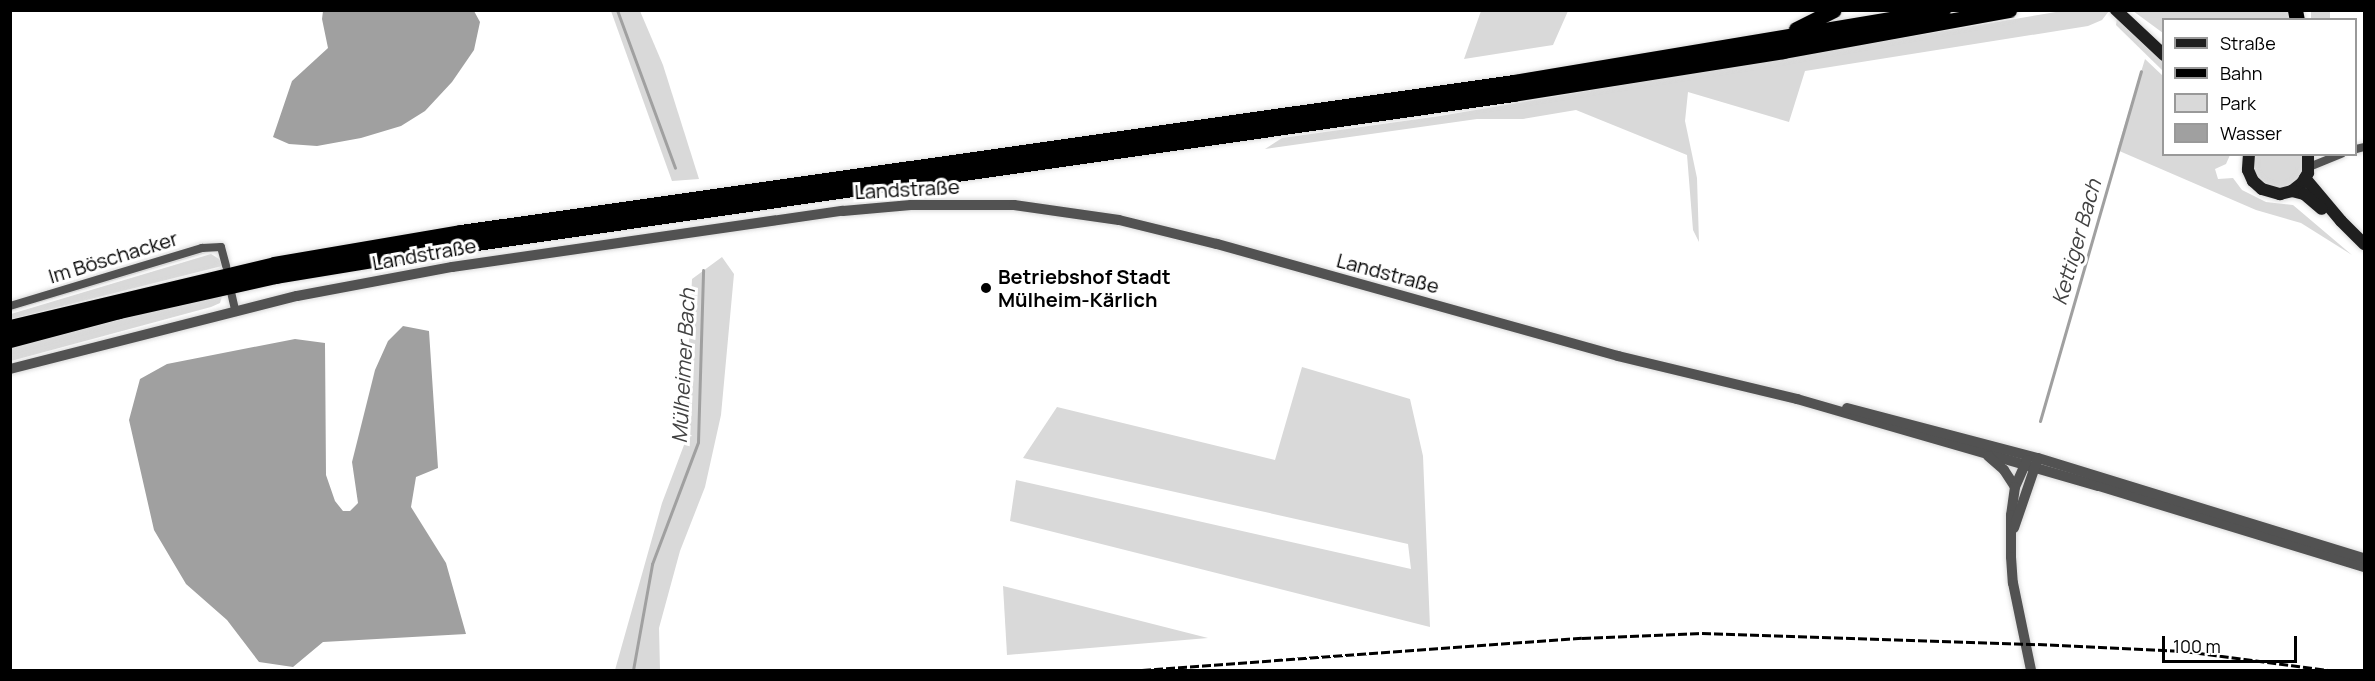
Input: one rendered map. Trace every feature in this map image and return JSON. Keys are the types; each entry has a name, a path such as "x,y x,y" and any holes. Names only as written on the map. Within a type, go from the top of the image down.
{"highway":[{"path":"1765,42 1812,23 1834,10"},
{"path":"10,327 274,264 461,232 1646,61 1942,10"},
{"path":"10,340 118,311 276,276 463,245 1514,94 1783,51 2009,10"}],"main road":[{"path":"2116,10 2162,54"},
{"path":"2248,156 2248,170 2257,185 2274,194 2292,191 2304,194 2341,221 2364,244"},
{"path":"2292,191 2308,166 2341,221"}],"street":[{"path":"2308,166 2336,156"},
{"name":"Landstraße","path":"10,369 235,310 452,267 729,226 878,207 1006,204 1090,215 1176,233 1618,356 1797,399"},
{"name":"Im Böschacker","path":"10,306 202,248 219,246 223,251 226,266"},
{"path":"231,292 235,310"},
{"path":"1797,399 1983,452 2032,461 2364,567"},
{"path":"1797,399 1813,400 1871,413 2364,558"},
{"path":"1983,452 2004,470 2015,487"},
{"path":"2031,670 2013,582 2011,515 2015,487 2032,461"},
{"path":"2012,534 2032,461"}],"green space":[{"path":"1481,10 1568,11 1553,45 1464,59"},
{"path":"2068,10 2109,11 2102,20 2088,26 1805,71 1789,122 1688,92 1685,121 1697,178 1699,242 1693,230 1687,155 1576,110 1523,119 1477,119 1265,149 1282,138 1440,116"},
{"path":"611,11 640,11 663,65 699,179 672,181"},
{"path":"2133,11 2291,11 2294,18 2162,18 2162,32"},
{"path":"2311,11 2330,11 2330,18 2311,18"},
{"path":"2117,18 2162,60 2162,70 2116,25"},
{"path":"2145,59 2162,75 2162,156 2230,156 2226,164 2215,169 2218,179 2233,178 2242,190 2266,202 2293,205 2352,255 2301,223 2256,210 2117,150"},
{"path":"2253,156 2304,156 2305,167 2298,182 2282,190 2260,183 2251,162"},
{"path":"207,250 209,252 11,311 11,308"},
{"path":"211,254 219,259 222,266 11,319 11,314"},
{"path":"722,257 734,274 721,415 705,487 680,551 659,628 660,670 615,670 662,503 684,445 692,279"},
{"path":"223,293 220,303 211,307 11,361 11,348"},
{"path":"1302,367 1410,399 1423,456 1430,627 1010,521 1016,480 1411,569 1408,544 1023,458 1057,407 1275,460"},
{"path":"1003,586 1208,638 1007,655"}],"water":[{"path":"323,11 474,11 480,22 474,50 452,82 425,111 401,126 361,138 317,146 289,144 273,137 292,81 328,48 322,19"},
{"path":"403,326 429,331 438,468 416,477 411,507 446,563 466,634 323,642 293,667 259,662 227,620 186,584 154,530 129,420 140,379 167,364 295,339 325,343 326,475 335,501 343,511 350,511 358,503 352,462 375,370 388,341"}],"waterway":[{"name":"Mülheimer Bach","path":"617,10 675,168"},
{"name":"Kettiger Bach","path":"2040,421 2141,71"},
{"name":"Mülheimer Bach","path":"633,670 652,564 698,442 703,270"}],"railway":[{"path":"1142,670 1582,638 1702,633 2184,651 2328,670"}],"place":[{"name":"Betriebshof Stadt Mülheim-Kärlich","path":"986,288"}]}
